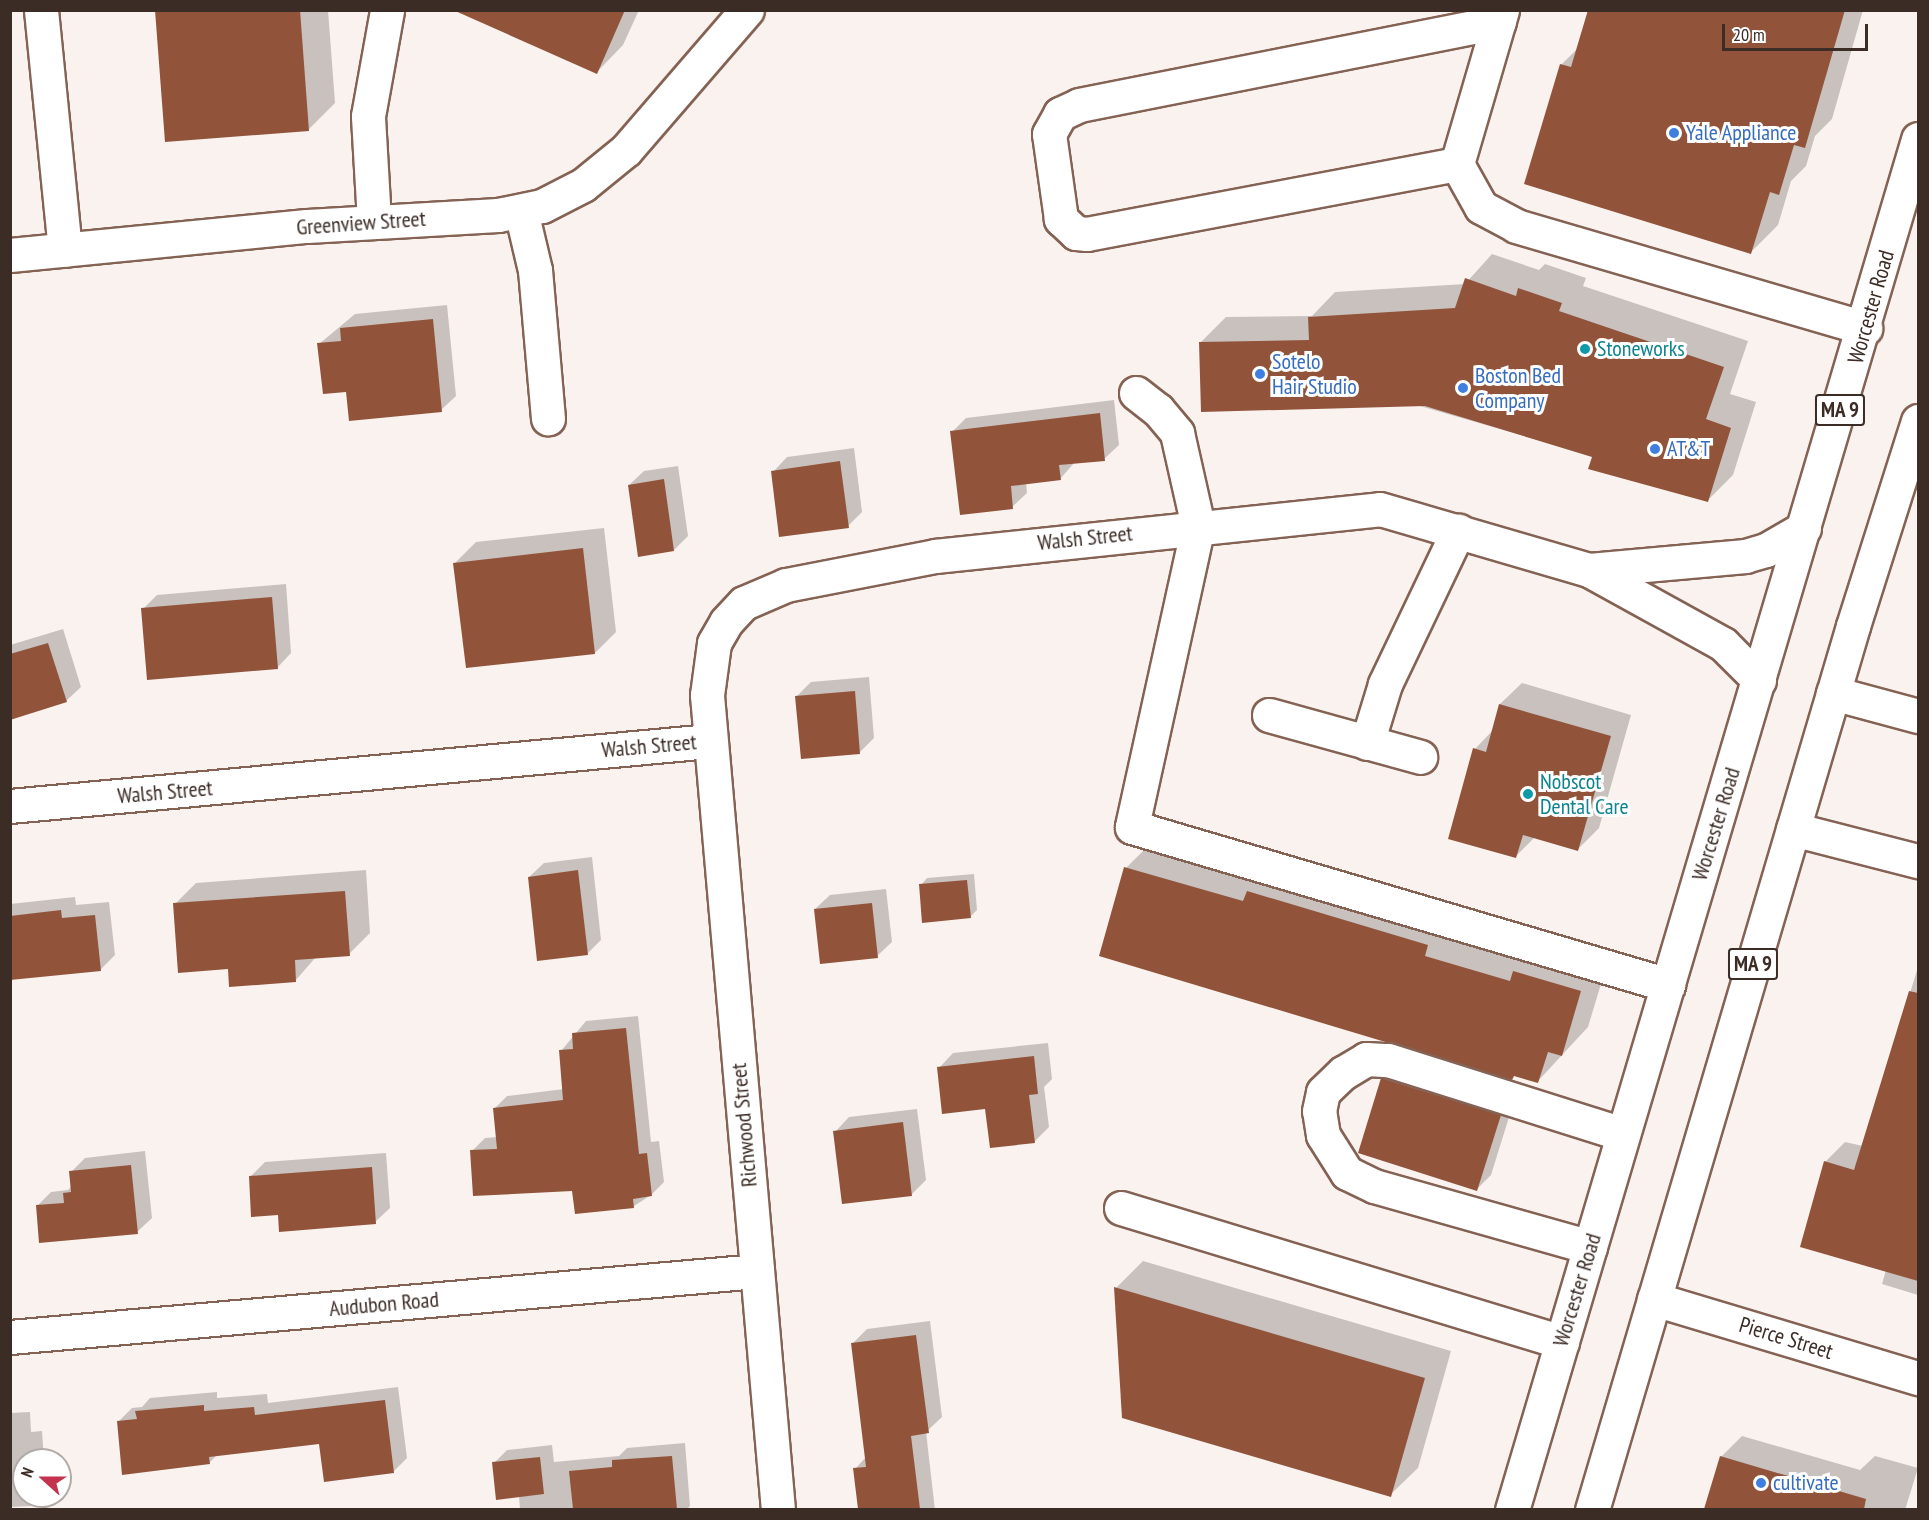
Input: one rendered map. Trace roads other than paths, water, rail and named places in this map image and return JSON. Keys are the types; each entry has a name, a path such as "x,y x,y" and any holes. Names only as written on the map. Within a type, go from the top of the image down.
{"main road":[{"path":"41,10 65,250"},
{"path":"374,221 368,116 387,10"},
{"name":"Greenview Street","path":"10,255 374,221 521,211 561,197 603,171 672,101 747,10"},
{"path":"1457,164 1087,234 1076,233 1061,219 1049,134 1060,114 1079,105 1501,16 1457,164 1480,207 1503,222 1865,328"},
{"name":"Worcester Road","path":"1512,1509 1865,328 1918,139"},
{"path":"521,211 535,270 548,418"},
{"path":"1136,393 1158,410 1177,433 1183,527 1132,827 1668,985"},
{"name":"MA 9","path":"1592,1509 1833,693 1918,421"},
{"name":"Walsh Street","path":"10,806 710,741 708,669 714,643 744,603 764,593 808,580 935,556 1364,508 1396,512 1589,570"},
{"path":"1589,570 1745,556 1766,550 1804,528"},
{"path":"1367,743 1385,684 1458,531"},
{"path":"1589,570 1724,644 1759,680"},
{"path":"1833,693 1918,716"},
{"path":"1269,716 1420,757"},
{"name":"Richwood Street","path":"710,741 778,1509"},
{"path":"1793,829 1918,861"},
{"path":"1590,1247 1374,1186 1347,1173 1323,1135 1318,1111 1323,1092 1343,1073 1366,1059 1388,1060 1623,1134"},
{"path":"1121,1208 1562,1342"},
{"name":"Audubon Road","path":"10,1337 757,1271"},
{"name":"Pierce Street","path":"1654,1299 1918,1378"}],"place":[{"name":"Yale Appliance","path":"1674,133"},
{"name":"Stoneworks","path":"1585,349"},
{"name":"Sotelo Hair Studio","path":"1260,374"},
{"name":"Boston Bed Company","path":"1463,388"},
{"name":"AT&T","path":"1655,449"},
{"name":"Nobscot Dental Care","path":"1528,794"},
{"name":"cultivate","path":"1761,1483"}]}
